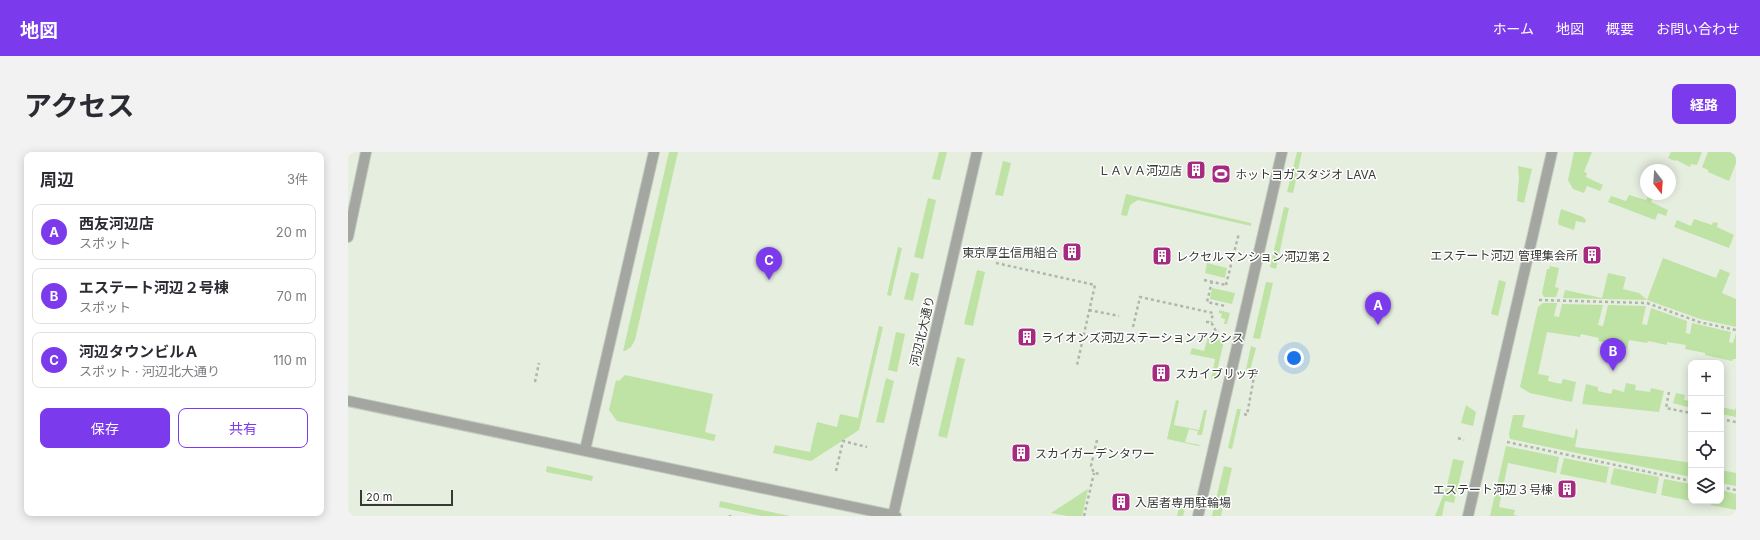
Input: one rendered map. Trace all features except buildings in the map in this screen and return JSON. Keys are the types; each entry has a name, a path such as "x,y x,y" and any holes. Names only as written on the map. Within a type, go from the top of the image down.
{"street":[{"path":"348,237 366,152"},
{"path":"585,450 654,152"},
{"name":"河辺北大通り","path":"894,516 977,152"},
{"path":"1198,516 1282,152"},
{"path":"1468,516 1552,152"},
{"path":"348,401 894,516"}],"path":[{"path":"1226,285 1239,233"},
{"path":"996,263 1095,285 1077,365"},
{"path":"1204,280 1250,290"},
{"path":"1207,302 1212,282"},
{"path":"1133,326 1140,297 1213,313 1211,322"},
{"path":"1535,299 1647,303 1699,322 1736,330"},
{"path":"1089,310 1119,316"},
{"path":"535,382 539,363"},
{"path":"1243,418 1244,414 1247,415 1253,394 1255,376"},
{"path":"1669,392 1666,408 1688,412"},
{"path":"1724,420 1736,422"},
{"path":"1084,516 1094,473 1091,466 1097,440"},
{"path":"836,471 843,441 867,447"},
{"path":"1502,442 1688,480"},
{"path":"1094,473 1101,474"},
{"path":"1724,488 1736,490"}],"green space":[{"path":"669,152 678,152 635,340 631,347 623,351"},
{"path":"939,152 947,152 940,180 932,179"},
{"path":"1297,152 1302,152 1293,193 1287,192"},
{"path":"1574,152 1592,152 1584,172 1587,173 1586,177 1603,185 1600,191 1587,186 1584,193 1573,189 1568,180"},
{"path":"1671,152 1702,152 1697,165 1691,164 1690,167 1668,158"},
{"path":"1708,152 1736,152 1736,163 1729,181 1708,172 1708,170 1702,167"},
{"path":"1003,161 1011,163 1003,196 995,195"},
{"path":"1518,166 1532,169 1524,203 1517,201 1519,178"},
{"path":"1126,194 1251,223 1251,226 1138,200 1130,205 1127,216 1121,215"},
{"path":"1629,195 1640,198 1640,200 1652,200 1651,202 1668,210 1666,216 1658,213 1655,220 1608,202 1611,196 1626,201"},
{"path":"928,198 936,200 923,259 914,257"},
{"path":"1284,207 1289,208 1276,269 1270,267"},
{"path":"1561,209 1583,217 1586,220 1585,223 1576,221 1574,230 1559,225 1558,222"},
{"path":"1694,219 1712,225 1713,222 1718,223 1717,227 1734,235 1729,248 1674,227 1677,220 1691,226"},
{"path":"898,247 902,248 891,296 887,295"},
{"path":"1663,258 1716,278 1720,269 1730,273 1722,293 1736,299 1736,327 1700,319 1647,300"},
{"path":"1207,263 1227,268 1225,278 1205,273"},
{"path":"1550,266 1559,268 1555,287 1559,288 1556,297 1544,297 1542,293 1547,269 1549,269"},
{"path":"977,270 985,272 973,326 964,324"},
{"path":"911,272 919,274 913,301 904,299"},
{"path":"1608,273 1626,277 1623,289 1639,293 1647,300 1563,298 1565,290 1602,298"},
{"path":"1499,280 1506,282 1498,316 1491,314"},
{"path":"1266,282 1273,283 1260,339 1253,338"},
{"path":"1212,288 1235,293 1232,304 1210,299"},
{"path":"1543,303 1557,303 1554,316 1559,317 1562,304 1603,305 1598,325 1603,326 1608,305 1646,306 1642,324 1647,325 1651,308 1687,321 1686,333 1690,334 1692,323 1731,332 1729,342 1733,343 1736,333 1736,359 1733,359 1732,361 1705,355 1705,353 1685,349 1686,345 1667,342 1667,345 1648,341 1647,343 1629,340 1627,349 1617,347 1618,345 1598,341 1599,338 1581,334 1580,337 1547,332 1538,374 1549,376 1548,381 1561,384 1563,379 1576,382 1572,402 1530,393 1520,387 1538,307"},
{"path":"1219,310 1230,313 1227,324 1224,324 1225,319 1221,318 1222,314 1219,313"},
{"path":"879,326 883,327 859,430 811,461 773,453 775,445 810,452 817,422 837,427 840,414 858,418"},
{"path":"896,332 905,334 897,372 888,370"},
{"path":"1208,337 1224,341 1215,380 1211,379 1215,359 1190,354 1192,348 1204,351"},
{"path":"1251,346 1256,348 1249,374 1245,374"},
{"path":"957,357 965,359 947,438 938,436"},
{"path":"625,375 713,394 705,432 716,435 714,441 617,421 609,410 616,380 619,381"},
{"path":"886,378 894,381 884,423 876,422"},
{"path":"1626,383 1636,385 1635,390 1650,392 1651,388 1664,391 1659,412 1582,404 1586,384 1598,387 1598,391 1611,394 1613,389 1624,392"},
{"path":"1676,393 1685,395 1684,400 1688,401 1688,407 1673,403"},
{"path":"1176,400 1179,401 1174,425 1199,430 1204,410 1207,410 1202,435 1197,435 1198,431 1189,429 1185,442 1200,445 1199,446 1167,439"},
{"path":"1466,405 1476,412 1473,426 1461,423"},
{"path":"1736,407 1736,417 1724,415 1724,408 1735,410"},
{"path":"1237,409 1241,409 1232,449 1228,448"},
{"path":"1513,415 1525,415 1522,427 1574,438 1576,428 1578,431 1575,447 1688,462 1688,476 1510,439 1509,434"},
{"path":"1506,446 1559,457 1556,473 1508,463 1499,507 1515,510 1514,515 1519,516 1490,516"},
{"path":"1564,458 1609,467 1606,483 1560,474"},
{"path":"1453,459 1464,461 1454,503 1445,501 1442,516 1435,516 1447,486"},
{"path":"547,466 593,476 592,481 546,472"},
{"path":"1224,466 1232,468 1221,516 1212,516"},
{"path":"1614,468 1659,477 1656,494 1610,484"},
{"path":"1724,471 1736,473 1736,486 1724,484"},
{"path":"1664,479 1688,483 1688,500 1661,495"},
{"path":"1088,489 1082,516 1067,516 1051,513"},
{"path":"1724,491 1736,494 1736,510 1711,505 1724,504"},
{"path":"720,501 790,516 761,516 719,507"},
{"path":"1180,504 1186,505 1183,516 1177,516"}],"place":[{"name":"ＬＡＶＡ河辺店","path":"1196,170"},
{"name":"ホットヨガスタジオ LAVA","path":"1221,174"},
{"name":"東京厚生信用組合","path":"1072,252"},
{"name":"エステート河辺 管理集会所","path":"1592,255"},
{"name":"レクセルマンション河辺第２","path":"1162,256"},
{"name":"河辺タウンビルＡ","path":"769,280"},
{"name":"西友河辺店","path":"1378,325"},
{"name":"ライオンズ河辺ステーションアクシス","path":"1027,337"},
{"name":"エステート河辺２号棟","path":"1613,371"},
{"name":"スカイブリッヂ","path":"1161,373"},
{"name":"スカイガーデンタワー","path":"1021,453"},
{"name":"エステート河辺３号棟","path":"1567,489"},
{"name":"入居者専用駐輪場","path":"1121,502"}]}
